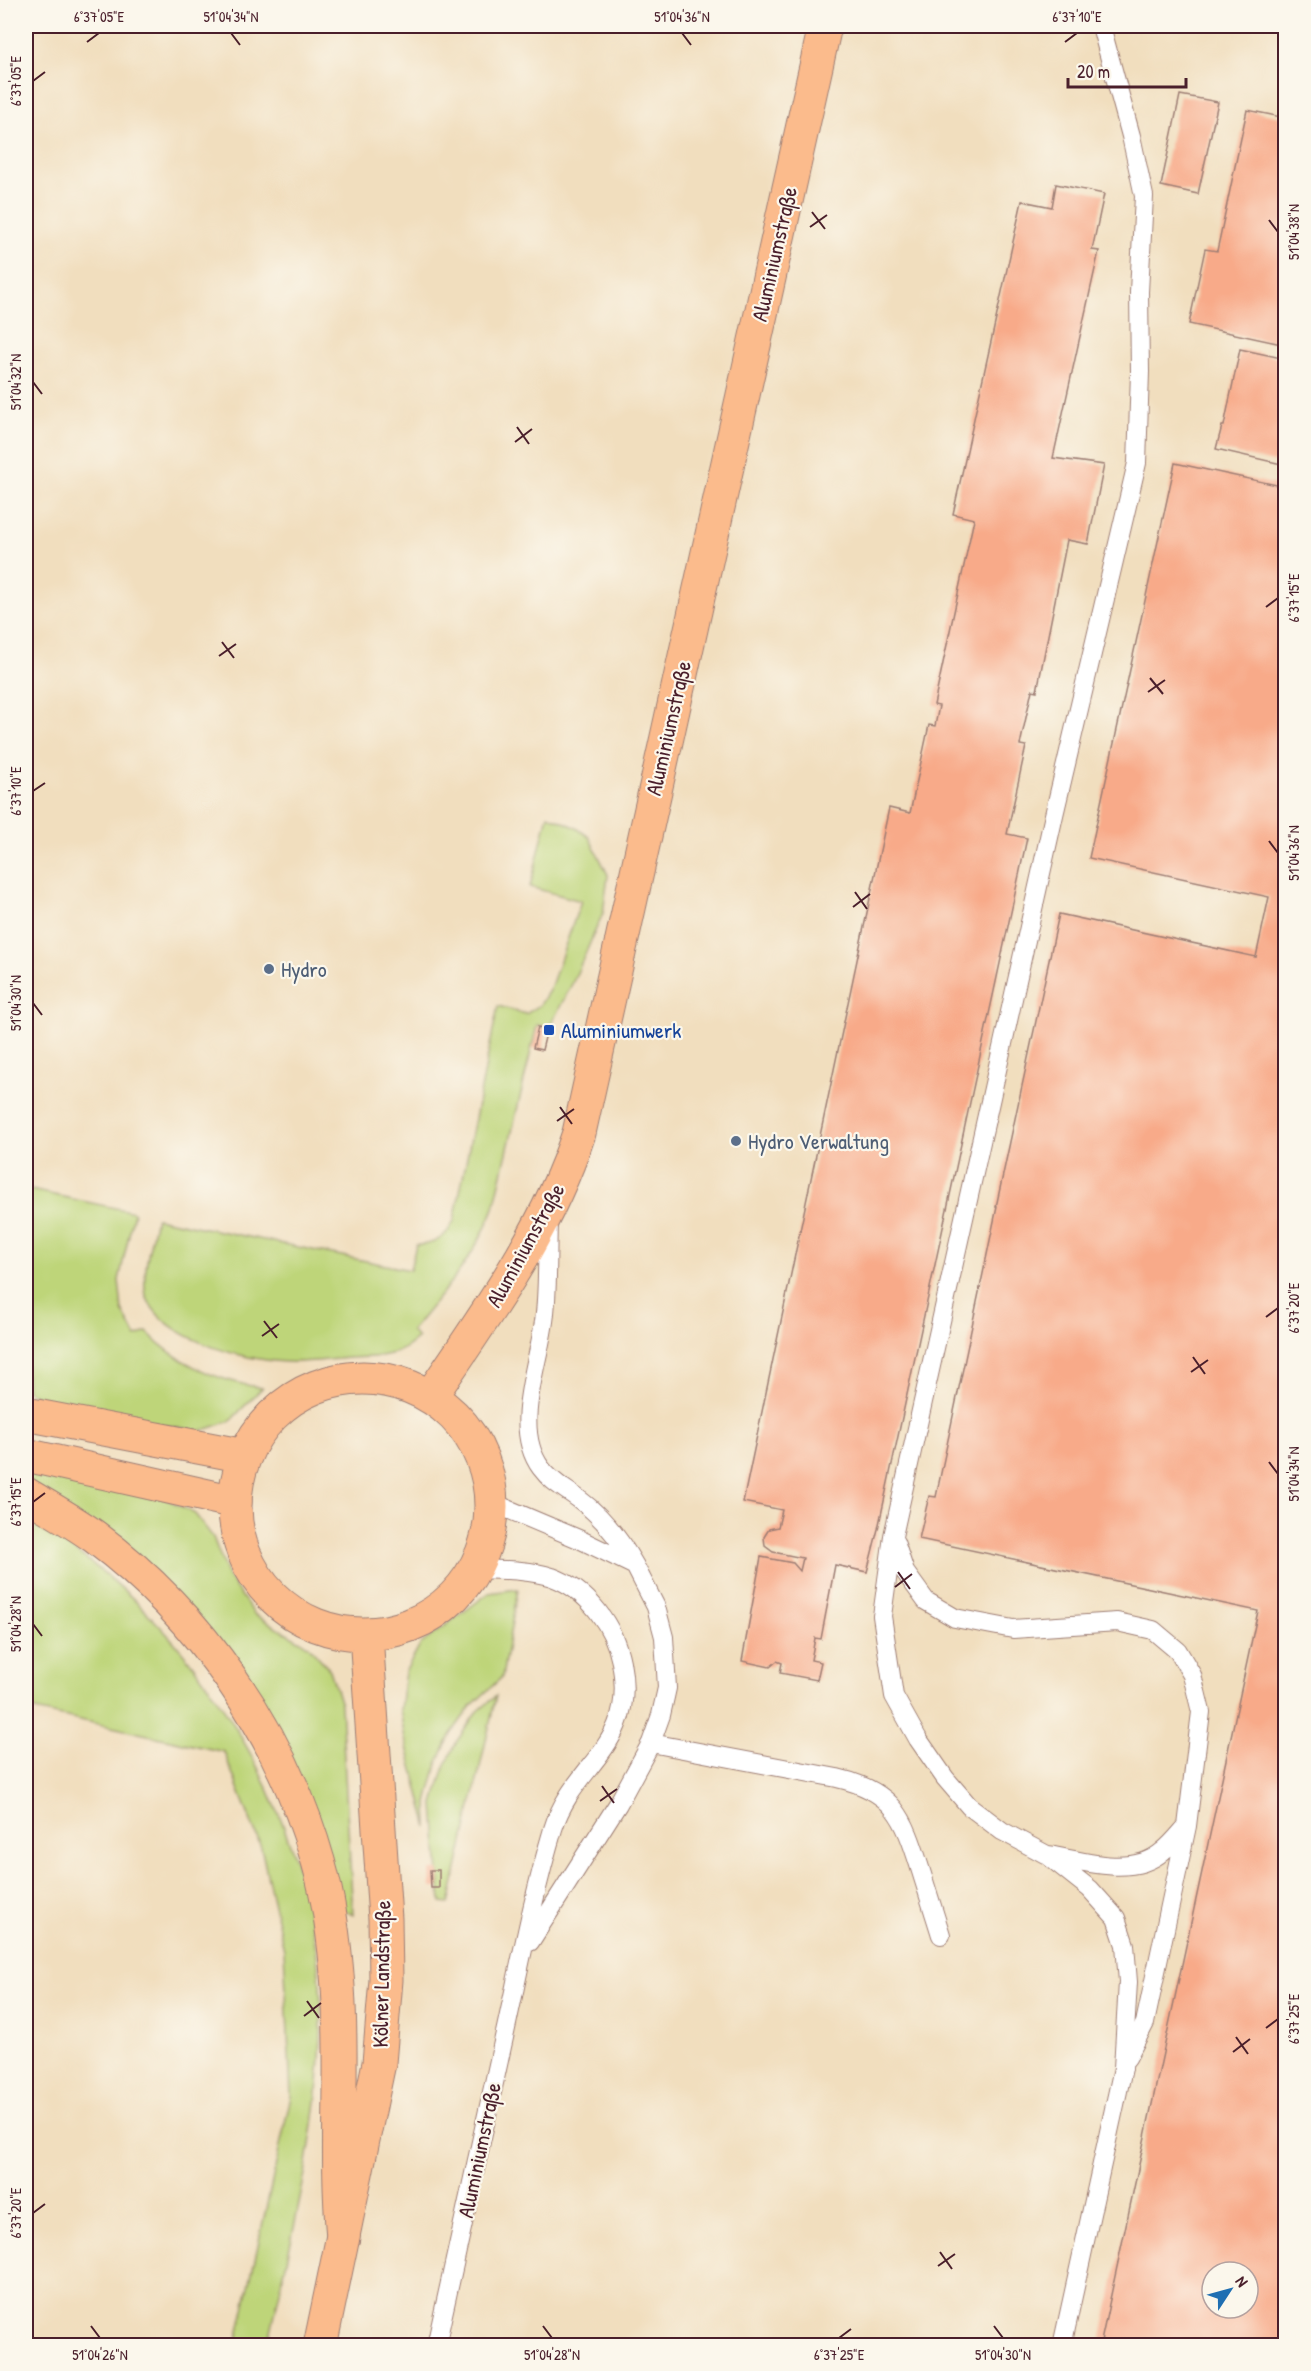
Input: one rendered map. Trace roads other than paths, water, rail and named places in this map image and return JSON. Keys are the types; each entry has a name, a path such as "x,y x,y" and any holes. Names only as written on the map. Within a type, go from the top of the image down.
{"main road":[{"name":"Aluminiumstraße","path":"430,1397 498,1297 548,1212 561,1184 579,1133 825,26"},
{"path":"354,1378 374,1379 412,1388 430,1397 461,1425 482,1461 491,1502 487,1536 475,1569 454,1596 429,1616 398,1629 366,1634 344,1633 305,1620 287,1609 272,1596 248,1562 236,1523 235,1502 238,1478 253,1441 273,1414 300,1395 324,1385 354,1378"},
{"path":"26,1414 245,1456"},
{"path":"26,1455 235,1502"},
{"path":"26,1494 95,1538 161,1595 188,1623 215,1657 264,1732 302,1815 318,1861 328,1902 338,1989 338,2167 343,2237"},
{"name":"Kölner Landstraße","path":"320,2346 379,2063 386,1980 382,1864 366,1634"}],"lane":[{"path":"1062,2346 1123,2068 1128,1982 1125,1945 1116,1918 1090,1889 1047,1855 1002,1831 969,1806 945,1778 918,1739 894,1696 882,1616 893,1536 1051,826 1137,463 1140,372 1139,292 1144,196 1131,136 1101,26"},
{"name":"Aluminiumstraße","path":"522,1954 618,1804 651,1743 667,1688 664,1637 652,1599 626,1551 599,1516 549,1479 533,1455 528,1440 527,1412 545,1314 548,1212"},
{"path":"491,1502 634,1566"},
{"path":"893,1536 905,1572 926,1601 955,1618 1012,1629 1117,1622 1153,1630 1178,1651 1192,1675 1201,1713 1186,1826 1145,2023 1123,2068"},
{"name":"Aluminiumstraße","path":"436,2346 522,1954 558,1815 568,1796 602,1753 615,1729 624,1696 618,1649 606,1623 579,1593 560,1581 540,1574 475,1569"},
{"path":"651,1743 837,1778 858,1784 878,1794 894,1808 908,1829 941,1935"},
{"path":"1047,1855 1115,1866 1143,1862 1162,1852 1186,1826"}],"place":[{"name":"Hydro","path":"269,969"},
{"name":"Aluminiumwerk","path":"549,1030"},
{"name":"Hydro Verwaltung","path":"736,1141"}]}
